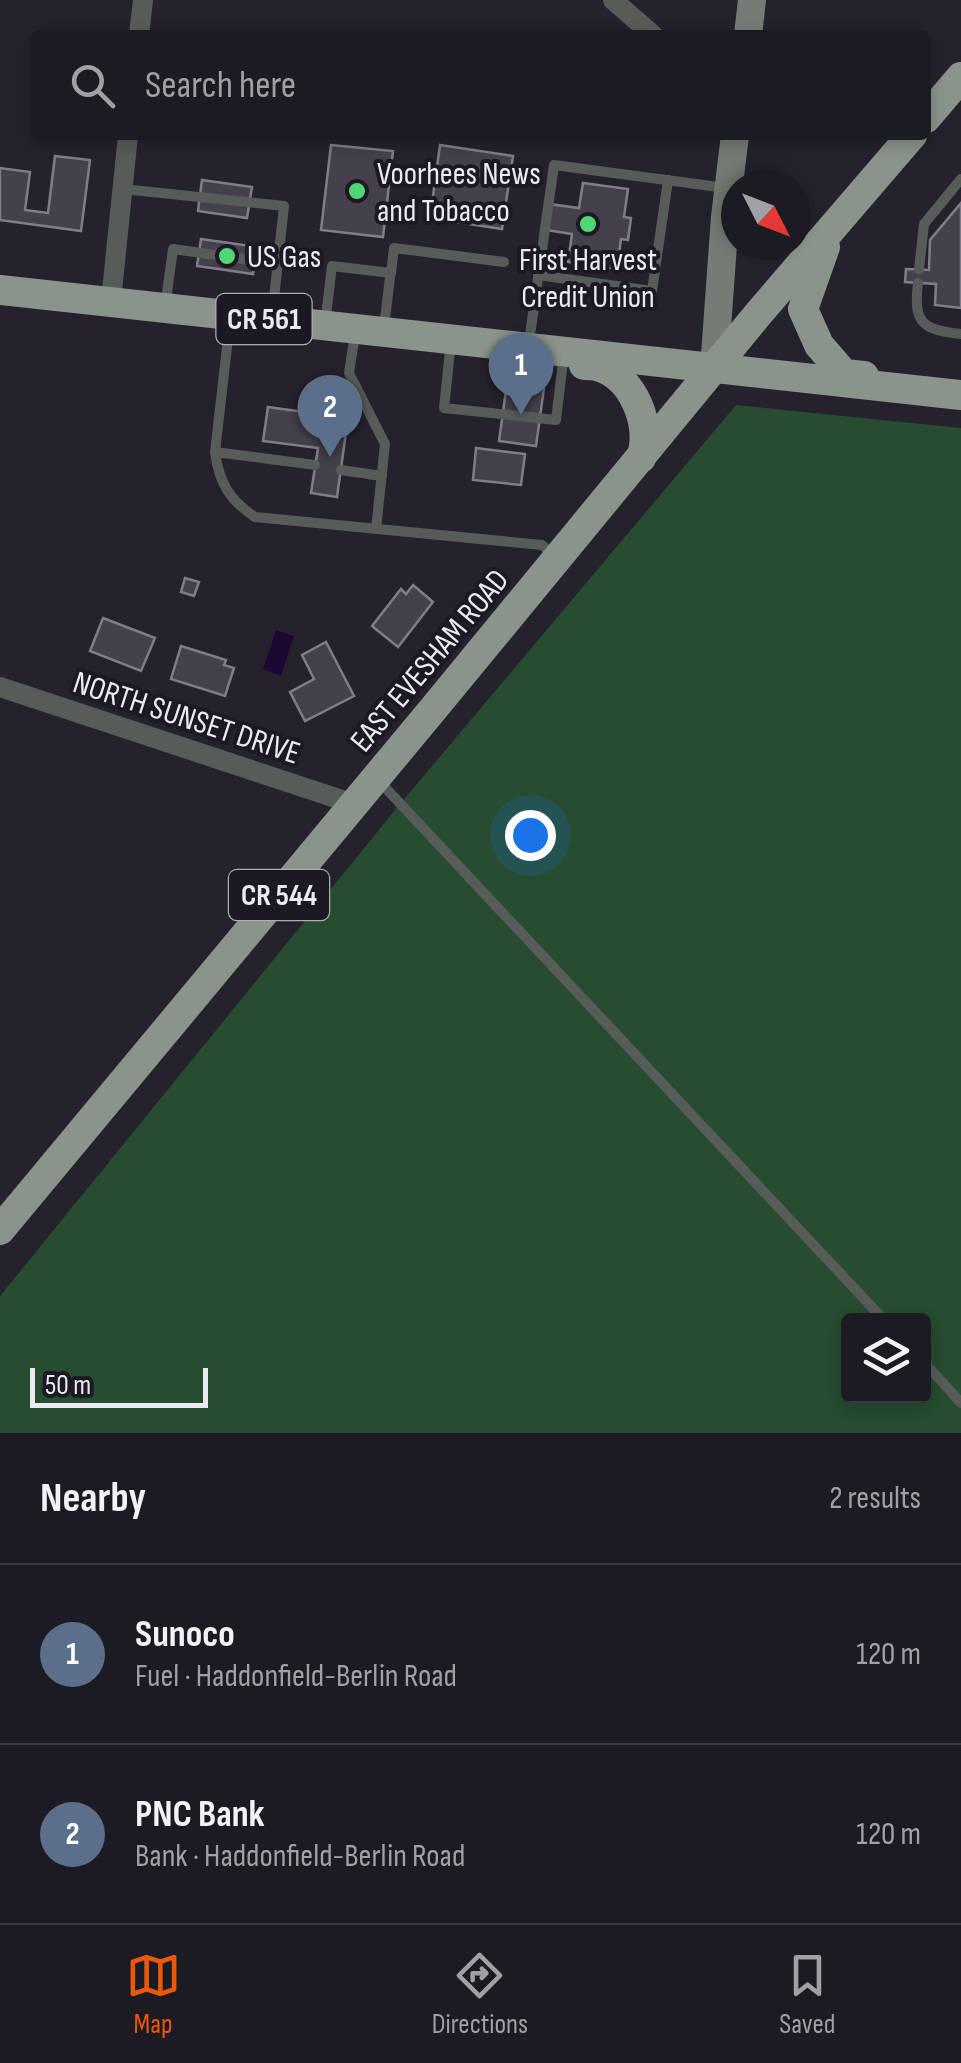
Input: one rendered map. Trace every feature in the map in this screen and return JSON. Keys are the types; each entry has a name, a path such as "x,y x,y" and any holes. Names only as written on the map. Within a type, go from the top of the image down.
{"main road":[{"path":"749,30 752,0"},
{"path":"931,112 961,77"},
{"path":"730,170 734,140"},
{"name":"EAST EVESHAM ROAD","path":"0,1228 759,313 908,140"},
{"path":"831,230 803,309 819,344 844,374 868,377 875,386"},
{"path":"714,369 722,260"},
{"name":"CR 561","path":"0,290 961,394"},
{"path":"570,353 584,365 601,367 619,378 633,395 642,415 640,458"}],"street":[{"path":"139,30 142,0"},
{"path":"612,0 648,30"},
{"path":"111,302 128,140"},
{"name":"NORTH SUNSET DRIVE","path":"0,688 354,804"}],"lane":[{"path":"528,348 554,164 721,187"},
{"path":"538,275 652,292 668,180"},
{"path":"919,270 924,224 961,180"},
{"path":"123,189 284,206 272,320"},
{"path":"394,248 504,262"},
{"path":"324,326 332,266 391,273 394,248"},
{"path":"376,529 385,444 349,373 369,330 394,248"},
{"path":"164,308 173,249 278,264"},
{"path":"918,283 915,307 926,325 935,331 961,334"},
{"path":"230,315 215,452 225,490 238,506 254,517 542,545 557,559"},
{"path":"452,340 444,408 556,420 570,353"},
{"path":"215,452 315,465"},
{"path":"341,470 382,476"},
{"path":"376,778 877,1313"},
{"path":"931,1370 961,1402"}],"green space":[{"path":"736,405 961,428 961,1433 0,1433 0,1296 400,804"}],"shaded area":[{"path":"276,630 294,636 281,676 263,669"}],"building":[{"name":"Voorhees News and Tobacco","path":"331,145 393,151 383,237 321,230"},
{"path":"440,145 513,156 502,229 430,218"},
{"path":"55,156 90,160 81,231 0,220 0,168 30,172 25,210 48,213"},
{"name":"US Gas","path":"202,180 252,187 247,218 198,211"},
{"name":"First Harvest Credit Union","path":"583,183 628,189 624,217 631,218 628,240 621,239 617,269 568,262 572,234 546,230 549,204 579,208"},
{"path":"961,203 961,308 935,305 936,284 905,282 906,269 929,270 930,240"},
{"name":"US Gas","path":"201,239 257,247 253,274 197,266"},
{"path":"507,383 544,388 536,446 499,441"},
{"path":"268,407 348,418 337,497 311,493 318,448 263,441"},
{"path":"476,448 525,454 521,485 473,480"},
{"path":"185,578 199,582 194,596 181,592"},
{"path":"413,585 433,602 398,647 372,626 401,589 406,594"},
{"path":"103,618 155,638 141,671 90,651"},
{"path":"326,642 354,696 305,721 290,692 314,679 302,655"},
{"path":"181,646 226,660 224,665 234,668 225,696 171,679"}],"place":[{"name":"Voorhees News and Tobacco","path":"357,191"},
{"name":"First Harvest Credit Union","path":"588,224"},
{"name":"US Gas","path":"227,256"},
{"name":"Sunoco","path":"521,415"},
{"name":"PNC Bank","path":"330,457"}]}
